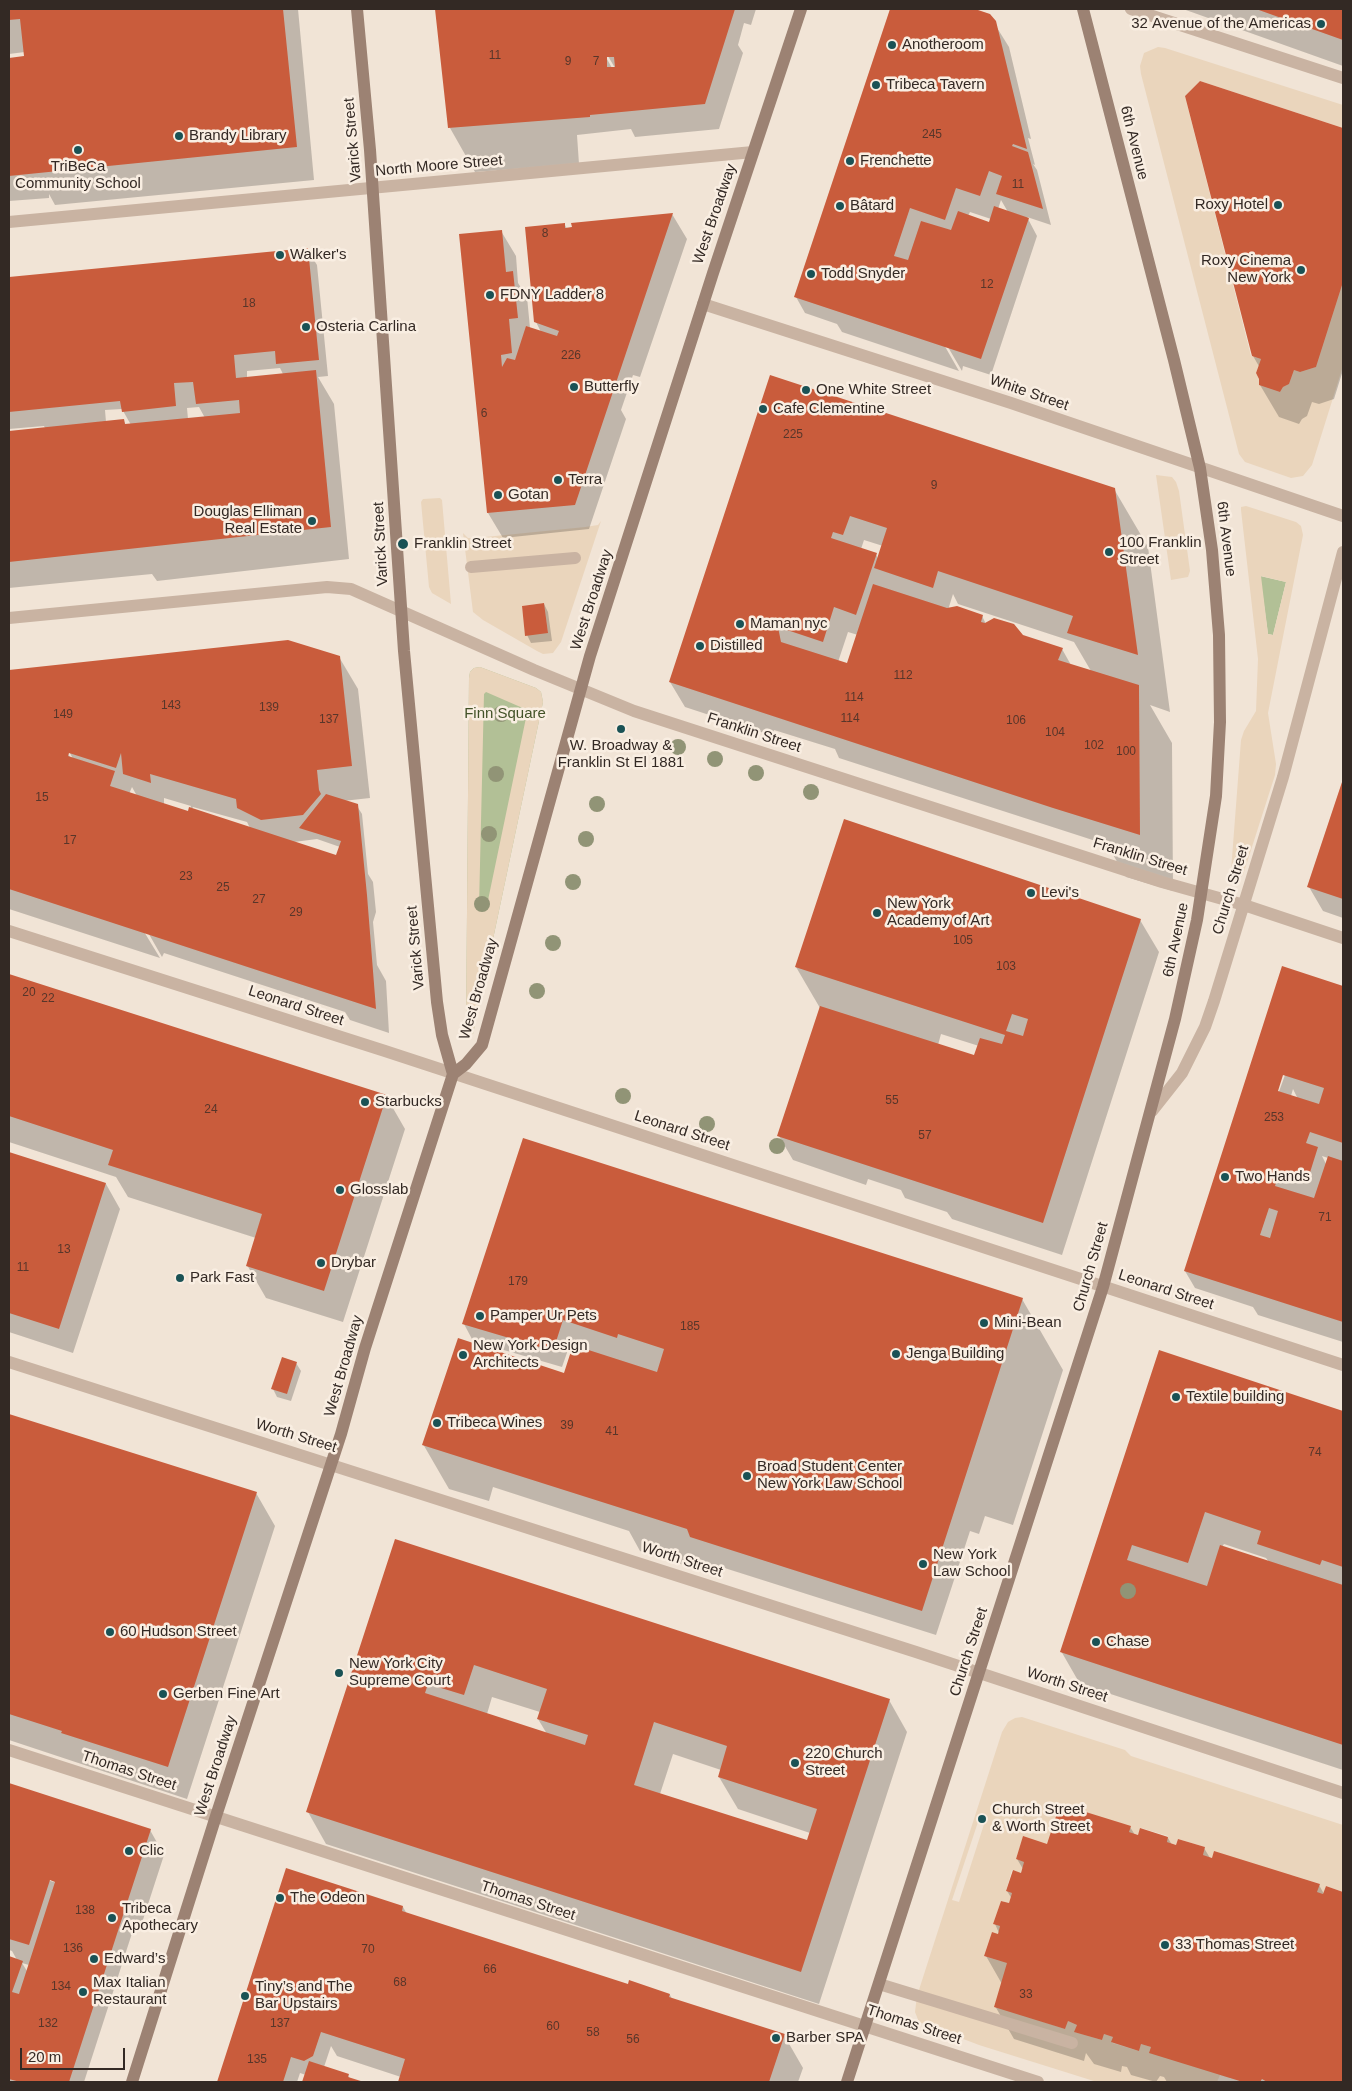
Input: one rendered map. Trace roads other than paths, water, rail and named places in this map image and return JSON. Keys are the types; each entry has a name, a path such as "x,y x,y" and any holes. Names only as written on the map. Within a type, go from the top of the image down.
{"main road":[{"name":"Varick Street","path":"357,9 373,188 402,612 437,1002 442,1035 453,1074"},
{"name":"West Broadway","path":"132,2082 216,1816 332,1464 365,1348 453,1074 466,1064 482,1046 580,690 703,304 801,9"},
{"name":"6th Avenue","path":"1083,9 1200,468 1216,590 1220,722 1216,796 1202,893 1178,1010 1152,1111"},
{"name":"Church Street","path":"847,2082 1103,1287 1152,1111"}],"street":[{"path":"1131,9 1343,78"},
{"name":"North Moore Street","path":"9,222 753,152"},
{"name":"White Street","path":"703,304 1011,403 1343,516"},
{"name":"Church Street","path":"1152,1111 1182,1074 1205,1027 1283,777 1343,552"},
{"path":"471,566 576,558"},
{"name":"Franklin Street","path":"9,618 327,587 351,589 580,690 657,719 1162,882 1343,938"},
{"name":"Leonard Street","path":"9,931 1343,1365"},
{"name":"Worth Street","path":"9,1362 980,1673 1343,1793"},
{"name":"Thomas Street","path":"9,1750 1038,2082"},
{"path":"879,1984 1072,2043"}],"place":[{"name":"32 Avenue of the Americas","path":"1321,24"},
{"name":"Anotheroom","path":"892,45"},
{"name":"Tribeca Tavern","path":"876,85"},
{"name":"Brandy Library","path":"179,136"},
{"name":"TriBeCa Community School","path":"78,150"},
{"name":"Frenchette","path":"850,161"},
{"name":"Roxy Hotel","path":"1278,205"},
{"name":"Bâtard","path":"840,206"},
{"name":"Walker's","path":"280,255"},
{"name":"Roxy Cinema New York","path":"1301,270"},
{"name":"Todd Snyder","path":"811,274"},
{"name":"FDNY Ladder 8","path":"490,295"},
{"name":"Osteria Carlina","path":"306,327"},
{"name":"Butterfly","path":"574,387"},
{"name":"One White Street","path":"806,390"},
{"name":"Cafe Clementine","path":"763,409"},
{"name":"Terra","path":"558,480"},
{"name":"Gotan","path":"498,495"},
{"name":"Douglas Elliman Real Estate","path":"312,521"},
{"name":"Franklin Street","path":"403,544"},
{"name":"100 Franklin Street","path":"1109,552"},
{"name":"Maman nyc","path":"740,624"},
{"name":"Distilled","path":"700,646"},
{"name":"W. Broadway & Franklin St El 1881","path":"621,729"},
{"name":"Levi's","path":"1031,893"},
{"name":"New York Academy of Art","path":"877,913"},
{"name":"Starbucks","path":"365,1102"},
{"name":"Two Hands","path":"1225,1177"},
{"name":"Glosslab","path":"340,1190"},
{"name":"Drybar","path":"321,1263"},
{"name":"Park Fast","path":"180,1278"},
{"name":"Pamper Ur Pets","path":"480,1316"},
{"name":"Mini-Bean","path":"984,1323"},
{"name":"Jenga Building","path":"896,1354"},
{"name":"New York Design Architects","path":"463,1355"},
{"name":"Textile building","path":"1176,1397"},
{"name":"Tribeca Wines","path":"437,1423"},
{"name":"Broad Student Center New York Law School","path":"747,1476"},
{"name":"New York Law School","path":"923,1564"},
{"name":"60 Hudson Street","path":"110,1632"},
{"name":"Chase","path":"1096,1642"},
{"name":"New York City Supreme Court","path":"339,1673"},
{"name":"Gerben Fine Art","path":"163,1694"},
{"name":"220 Church Street","path":"795,1763"},
{"name":"Church Street & Worth Street","path":"982,1819"},
{"name":"Clic","path":"129,1851"},
{"name":"The Odeon","path":"280,1898"},
{"name":"Tribeca Apothecary","path":"112,1918"},
{"name":"33 Thomas Street","path":"1165,1945"},
{"name":"Edward’s","path":"94,1959"},
{"name":"Max Italian Restaurant","path":"83,1992"},
{"name":"Tiny’s and The Bar Upstairs","path":"245,1996"},
{"name":"Barber SPA","path":"776,2038"}],"park label":[{"name":"Finn Square","path":"505,714"}]}
